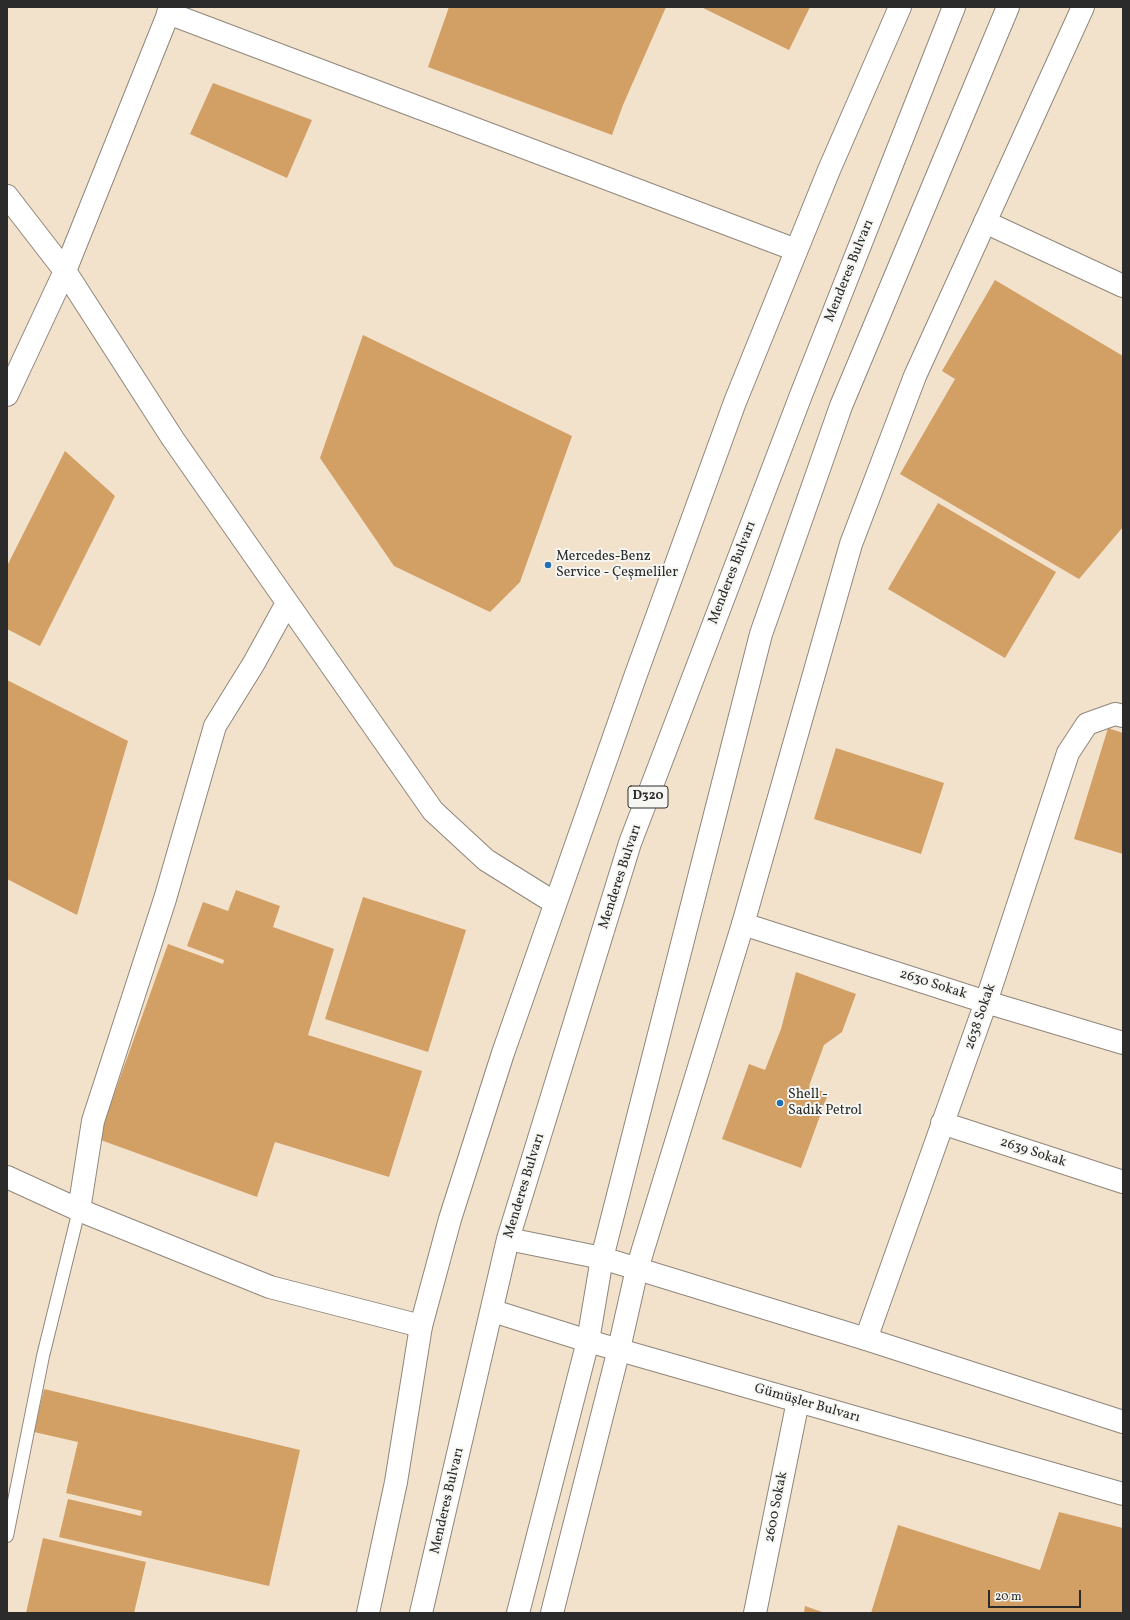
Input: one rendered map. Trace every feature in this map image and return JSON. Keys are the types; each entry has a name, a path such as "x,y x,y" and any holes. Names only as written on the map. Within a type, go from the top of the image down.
{"main road":[{"path":"368,1613 396,1482 421,1326 452,1213 503,1053 555,903 735,402 829,170 900,7"},
{"name":"Menderes Bulvarı","path":"421,1613 493,1311 508,1239 630,843 800,395 954,7"},
{"path":"518,1613 588,1341 602,1258 761,634 841,406 1008,7"},
{"path":"552,1613 619,1349 637,1269 743,924 851,544 915,376 1083,7"},
{"path":"7,395 65,271 169,10 796,250"},
{"path":"7,196 65,271 173,440 433,811 486,860 555,903"},
{"path":"985,222 1123,286"},
{"path":"79,1210 93,1121 165,899 215,726 254,663 287,603"},
{"name":"2638 Sokak","path":"866,1339 986,1002 1068,753 1088,724 1119,715"},
{"name":"2630 Sokak","path":"743,924 986,1002 1123,1043"},
{"name":"2639 Sokak","path":"942,1123 1123,1182"},
{"path":"7,1177 79,1210 270,1287 421,1326"},
{"path":"508,1239 602,1258 866,1339 1123,1422"},
{"name":"Gümüşler Bulvarı","path":"493,1311 588,1341 1123,1494"},
{"name":"2600 Sokak","path":"755,1613 798,1401"}],"lane":[{"path":"7,1536 43,1356 79,1210"}],"building":[{"path":"449,7 666,7 623,105 612,135 428,67"},
{"path":"701,7 810,7 789,50"},
{"path":"213,83 312,120 287,178 190,134"},
{"path":"995,280 1123,356 1123,527 1079,579 900,474 955,379 942,371"},
{"path":"363,335 572,436 520,582 490,612 394,566 320,458"},
{"path":"65,451 115,496 40,646 7,629 7,566"},
{"path":"938,503 1056,572 1005,658 888,589"},
{"path":"7,680 128,741 77,915 7,879"},
{"path":"1108,728 1123,733 1123,854 1074,839"},
{"path":"836,748 944,783 921,854 814,819"},
{"path":"236,890 280,906 273,927 334,949 308,1035 422,1071 389,1177 275,1142 257,1197 98,1139 168,944 223,964 224,960 187,946 203,902 228,911"},
{"path":"363,897 466,930 428,1052 325,1019"},
{"path":"796,972 856,994 842,1032 824,1045 809,1086 828,1094 801,1168 722,1139 749,1064 765,1070 781,1029"},
{"path":"44,1389 300,1450 269,1586 59,1537 68,1499 141,1516 142,1511 66,1493 78,1442 34,1432"},
{"path":"1059,1512 1123,1528 1123,1613 871,1613 898,1525 1040,1570"},
{"path":"43,1538 146,1562 134,1613 26,1613"},
{"path":"805,1606 825,1613 804,1613"}],"place":[{"name":"Mercedes-Benz Service - Çeşmeliler","path":"548,565"},
{"name":"Shell - Sadık Petrol","path":"780,1103"}]}
